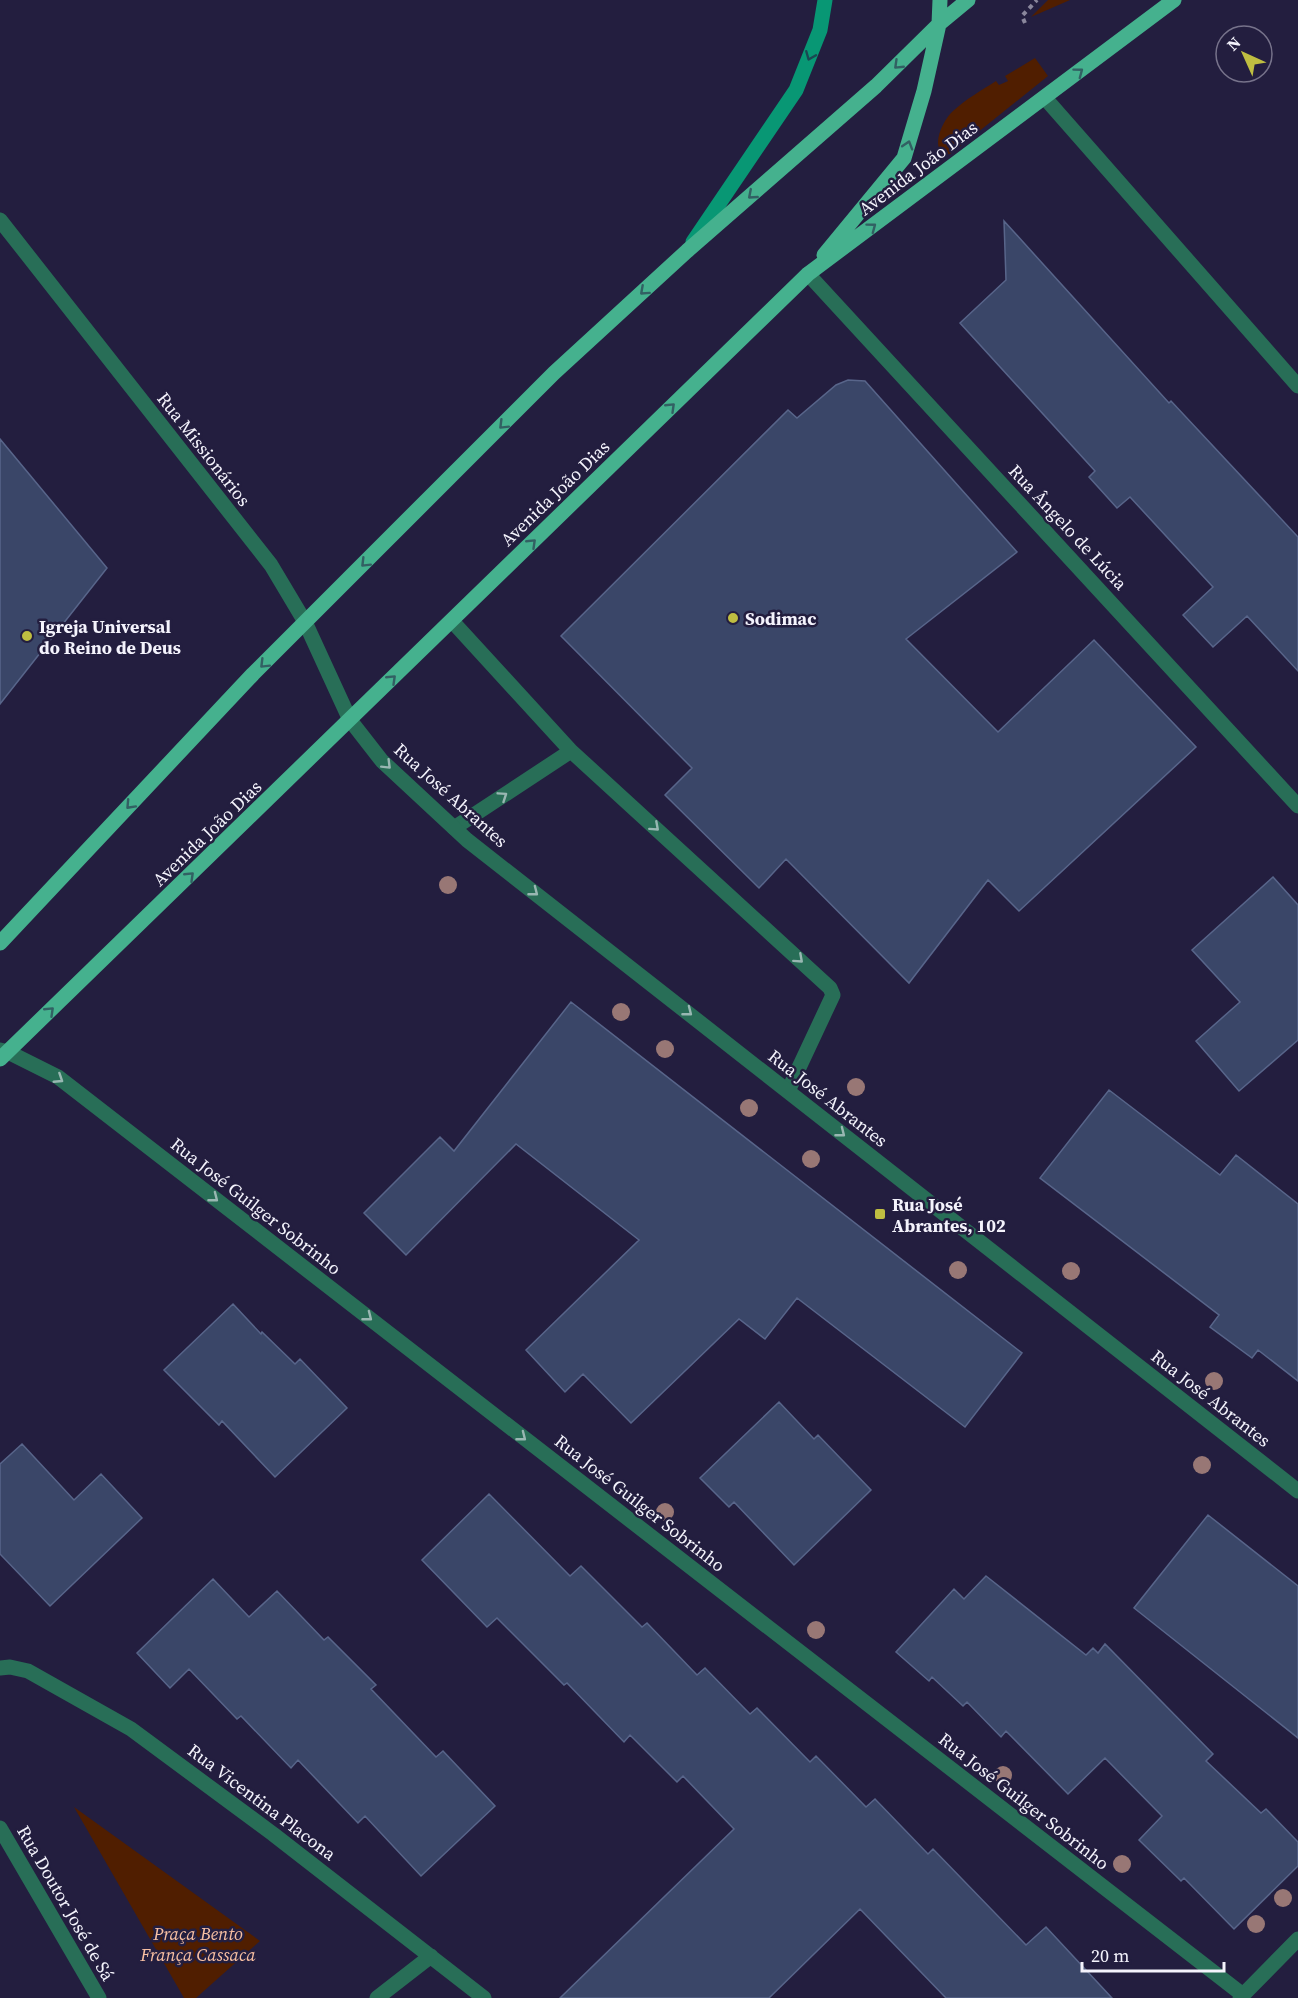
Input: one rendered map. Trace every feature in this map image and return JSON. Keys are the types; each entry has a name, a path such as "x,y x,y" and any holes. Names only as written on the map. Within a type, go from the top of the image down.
{"main road":[{"path":"687,251 796,90 820,30 825,0"},
{"path":"808,274 904,158 924,92 939,24 940,0"},
{"path":"0,943 253,674 554,374 687,251 876,86 939,24 968,0"},
{"name":"Avenida João Dias","path":"3,1054 808,274 1174,0"}],"street":[{"path":"1045,98 1298,386"},
{"name":"Rua Missionários","path":"0,220 271,565 305,622 350,720"},
{"name":"Rua Ângelo de Lúcia","path":"808,274 1298,806"},
{"path":"452,621 571,751 830,988 833,995 788,1091"},
{"name":"Rua José Abrantes","path":"350,720 382,761 454,828 1298,1491"},
{"path":"454,828 571,751"},
{"name":"Rua José Guilger Sobrinho","path":"3,1054 58,1077 1241,1996"},
{"name":"Rua Vicentina Placona","path":"0,1668 10,1667 28,1671 130,1729 273,1834 484,1998"},
{"name":"Rua Doutor José de Sá","path":"0,1828 99,1998"},
{"path":"1241,1996 1298,1939"},
{"path":"377,1998 431,1956"}],"path":[{"path":"1024,23 1022,15 1037,0"}],"green space":[{"path":"1048,0 1070,0 1031,17"},
{"path":"1035,58 1048,76 952,153 946,155 941,151 939,134 953,111 996,81 999,85 1008,81 1005,76"},
{"name":"Praça Bento França Cassaca","path":"74,1807 260,1941 196,1998 184,1998"}],"building":[{"path":"1004,221 1169,403 1171,401 1298,537 1298,671 1247,616 1213,647 1183,615 1213,587 1130,497 1117,508 1089,477 1095,471 960,323 1006,280"},
{"path":"848,380 865,381 1017,552 906,639 998,732 1094,640 1196,747 1019,911 988,880 909,983 786,859 759,888 665,795 692,768 561,636 788,410 797,418 836,385"},
{"name":"Igreja Universal do Reino de Deus","path":"0,439 107,568 0,704"},
{"path":"1273,877 1298,905 1298,1040 1239,1091 1196,1041 1240,1002 1192,950"},
{"path":"571,1002 1022,1353 965,1427 797,1298 765,1339 739,1319 631,1423 583,1374 565,1392 526,1350 639,1240 516,1144 406,1255 364,1213 440,1137 454,1151"},
{"path":"1109,1090 1220,1175 1236,1155 1298,1204 1298,1381 1258,1350 1252,1358 1210,1327 1219,1315 1040,1178"},
{"path":"233,1304 261,1334 262,1332 295,1364 300,1359 347,1408 275,1477 222,1421 219,1425 164,1370"},
{"path":"779,1402 814,1439 818,1435 871,1490 794,1565 734,1502 729,1507 700,1478"},
{"path":"22,1444 74,1500 101,1474 142,1518 50,1606 0,1554 0,1464"},
{"path":"489,1494 570,1576 581,1566 642,1627 647,1623 697,1675 705,1668 750,1714 757,1708 810,1762 816,1756 866,1807 875,1799 928,1854 933,1849 1026,1945 1046,1927 1112,1998 946,1998 860,1909 769,1998 560,1998 734,1829 683,1776 677,1782 630,1735 624,1742 567,1683 564,1685 497,1618 487,1627 422,1560"},
{"path":"1208,1515 1298,1586 1298,1738 1134,1608"},
{"path":"986,1576 1086,1655 1093,1648 1098,1653 1105,1644 1213,1754 1206,1761 1261,1813 1266,1809 1298,1842 1298,1866 1234,1929 1184,1878 1181,1881 1139,1840 1162,1816 1105,1758 1068,1794 1006,1731 1001,1737 967,1702 963,1706 932,1677 929,1681 896,1652 954,1589 964,1599"},
{"path":"213,1579 249,1617 277,1591 324,1640 328,1637 376,1685 371,1689 436,1757 443,1751 495,1806 421,1876 365,1816 358,1823 298,1760 291,1768 241,1716 237,1719 189,1669 170,1688 137,1653"}],"place":[{"name":"Sodimac","path":"733,618"},
{"name":"Igreja Universal do Reino de Deus","path":"27,636"},
{"name":"Rua José Abrantes, 102","path":"880,1214"}]}
